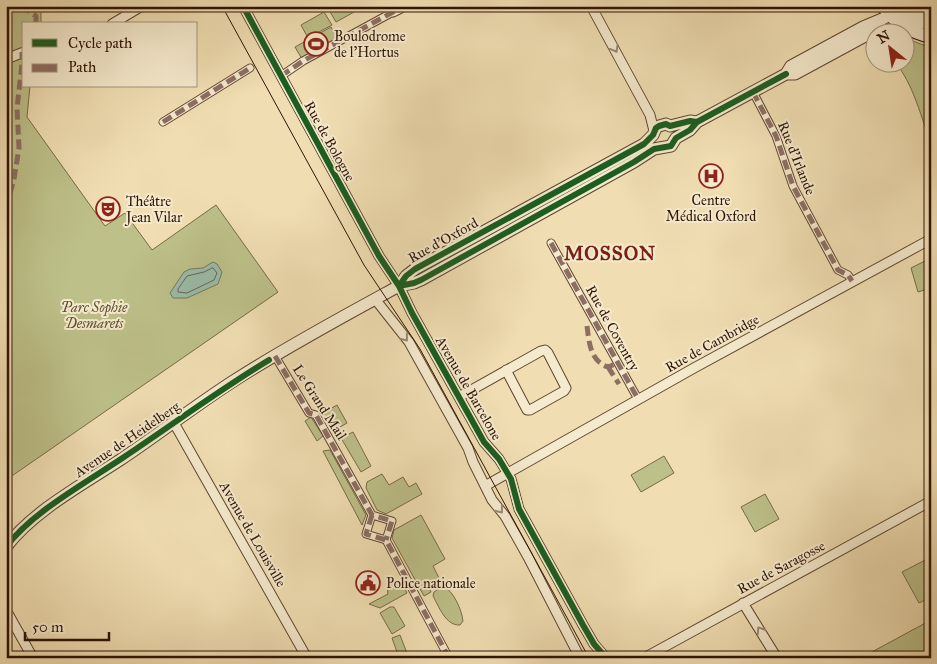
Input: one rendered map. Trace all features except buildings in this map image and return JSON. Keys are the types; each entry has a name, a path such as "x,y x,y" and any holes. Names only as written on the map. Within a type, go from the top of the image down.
{"main road":[{"path":"911,6 931,16"},
{"path":"892,9 923,23 931,24"},
{"path":"892,9 906,27 931,37"}],"street":[{"path":"115,22 142,6"},
{"name":"Rue de Bologne","path":"243,6 379,256 399,286"},
{"path":"280,76 392,9 404,6"},
{"path":"591,6 650,115 655,142 661,147"},
{"name":"Rue d'Oxford","path":"399,286 421,280 634,162 654,149 670,146 676,138 690,130 698,122 786,74 791,66 892,9"},
{"path":"6,60 22,53"},
{"path":"163,122 250,68"},
{"name":"Rue d'Irlande","path":"753,92 776,136 793,186 838,270 848,274 852,282"},
{"name":"Rue d'Oxford","path":"399,286 406,276 415,269 644,144 659,126 670,126 690,121 698,122"},
{"path":"670,126 675,131 676,138"},
{"name":"Rue de Cambridge","path":"507,473 931,239"},
{"name":"Rue de Coventry","path":"551,243 638,399"},
{"name":"Avenue de Heidelberg","path":"6,547 18,532 51,506 235,380 399,286"},
{"name":"Avenue de Barcelone","path":"399,286 412,313 484,442 499,459 511,479 519,509 583,625 594,644 606,658"},
{"name":"Avenue de Barcelone","path":"375,299 409,342 421,362 468,448 492,500 505,516 528,556 580,658"},
{"path":"459,396 506,370 541,351 544,350 548,353 566,388 564,391 527,410 506,370"},
{"name":"Le Grand Mail","path":"275,356 309,413 316,414 372,515"},
{"name":"Avenue de Louisville","path":"174,423 307,658"},
{"path":"485,486 507,473"},
{"name":"Rue de Saragosse","path":"644,658 931,501"},
{"path":"386,540 392,521 372,515 366,534 386,540 450,658"},
{"path":"743,603 777,658"},
{"path":"6,610 33,658"}],"green space":[{"name":"Parc Sophie Desmarets","path":"6,6 41,6 41,22 22,22 22,88 30,88 27,117 105,226 125,213 152,250 216,205 278,292 6,480"},
{"path":"336,6 365,6 336,22 329,10"},
{"path":"324,12 332,25 308,38 301,25"},
{"name":"Boulodrome de l'Hortus","path":"331,27 338,40 302,59 295,47"},
{"path":"914,41 931,48 931,145 921,113 902,72 914,72"},
{"path":"925,261 931,261 931,288 918,292 911,268"},
{"path":"337,405 347,423 333,431 323,413"},
{"path":"311,417 323,436 317,441 305,421"},
{"path":"353,432 371,466 361,472 341,438"},
{"path":"330,450 366,515 362,525 323,451"},
{"path":"664,456 674,473 641,492 631,475"},
{"path":"382,474 389,485 403,477 409,487 416,483 422,494 386,514 377,510 366,488 367,482"},
{"path":"765,494 779,519 755,532 741,507"},
{"path":"421,515 445,559 433,566 440,580 429,587 431,592 424,596 392,538 394,530"},
{"path":"931,557 931,597 919,603 902,572"},
{"path":"400,580 407,593 380,608 369,604 388,594 387,587"},
{"path":"443,586 447,588 459,606 463,621 460,625 447,619 433,596 434,592"},
{"path":"390,607 394,607 405,626 392,634 380,613"},
{"path":"931,620 931,658 873,658 870,653"},
{"path":"400,635 408,656 407,658 399,658 392,638"}],"water":[{"path":"213,262 217,264 222,272 218,284 187,298 173,298 170,293 184,272 190,269 203,268"}],"tram line":[{"path":"222,6 364,265 420,349 589,658"}],"marked path":[{"path":"21,6 36,16 36,22"},
{"path":"281,76 303,61 393,12 390,6"},
{"path":"6,208 14,179 19,148 17,108 22,52"},
{"path":"163,122 250,68"},
{"path":"753,92 776,136 793,186 838,270 848,275 852,281"},
{"path":"551,243 638,399"},
{"path":"587,326 592,350 597,360 608,367 618,363"},
{"path":"275,356 309,413 316,415 372,515 392,521 386,540"},
{"path":"608,367 619,384"},
{"path":"372,515 366,534 386,540 449,658"}],"cycle path":[{"path":"243,6 379,256 399,286 412,313 484,442 499,459 511,479 519,509 594,644 606,658"},
{"path":"399,286 421,280 634,162 654,149 671,146 676,138 690,130 697,122 786,74"},
{"path":"399,286 406,276 415,269 644,144 659,126 666,124 670,126 690,121 697,122"},
{"path":"6,547 30,522 61,498 269,360"}],"place":[{"name":"Boulodrome de l'Hortus","path":"316,44"},
{"name":"Centre Médical Oxford","path":"711,176"},
{"name":"Théâtre Jean Vilar","path":"108,209"},
{"name":"Police nationale","path":"368,583"}],"district":[{"name":"MOSSON","path":"610,253"}]}
